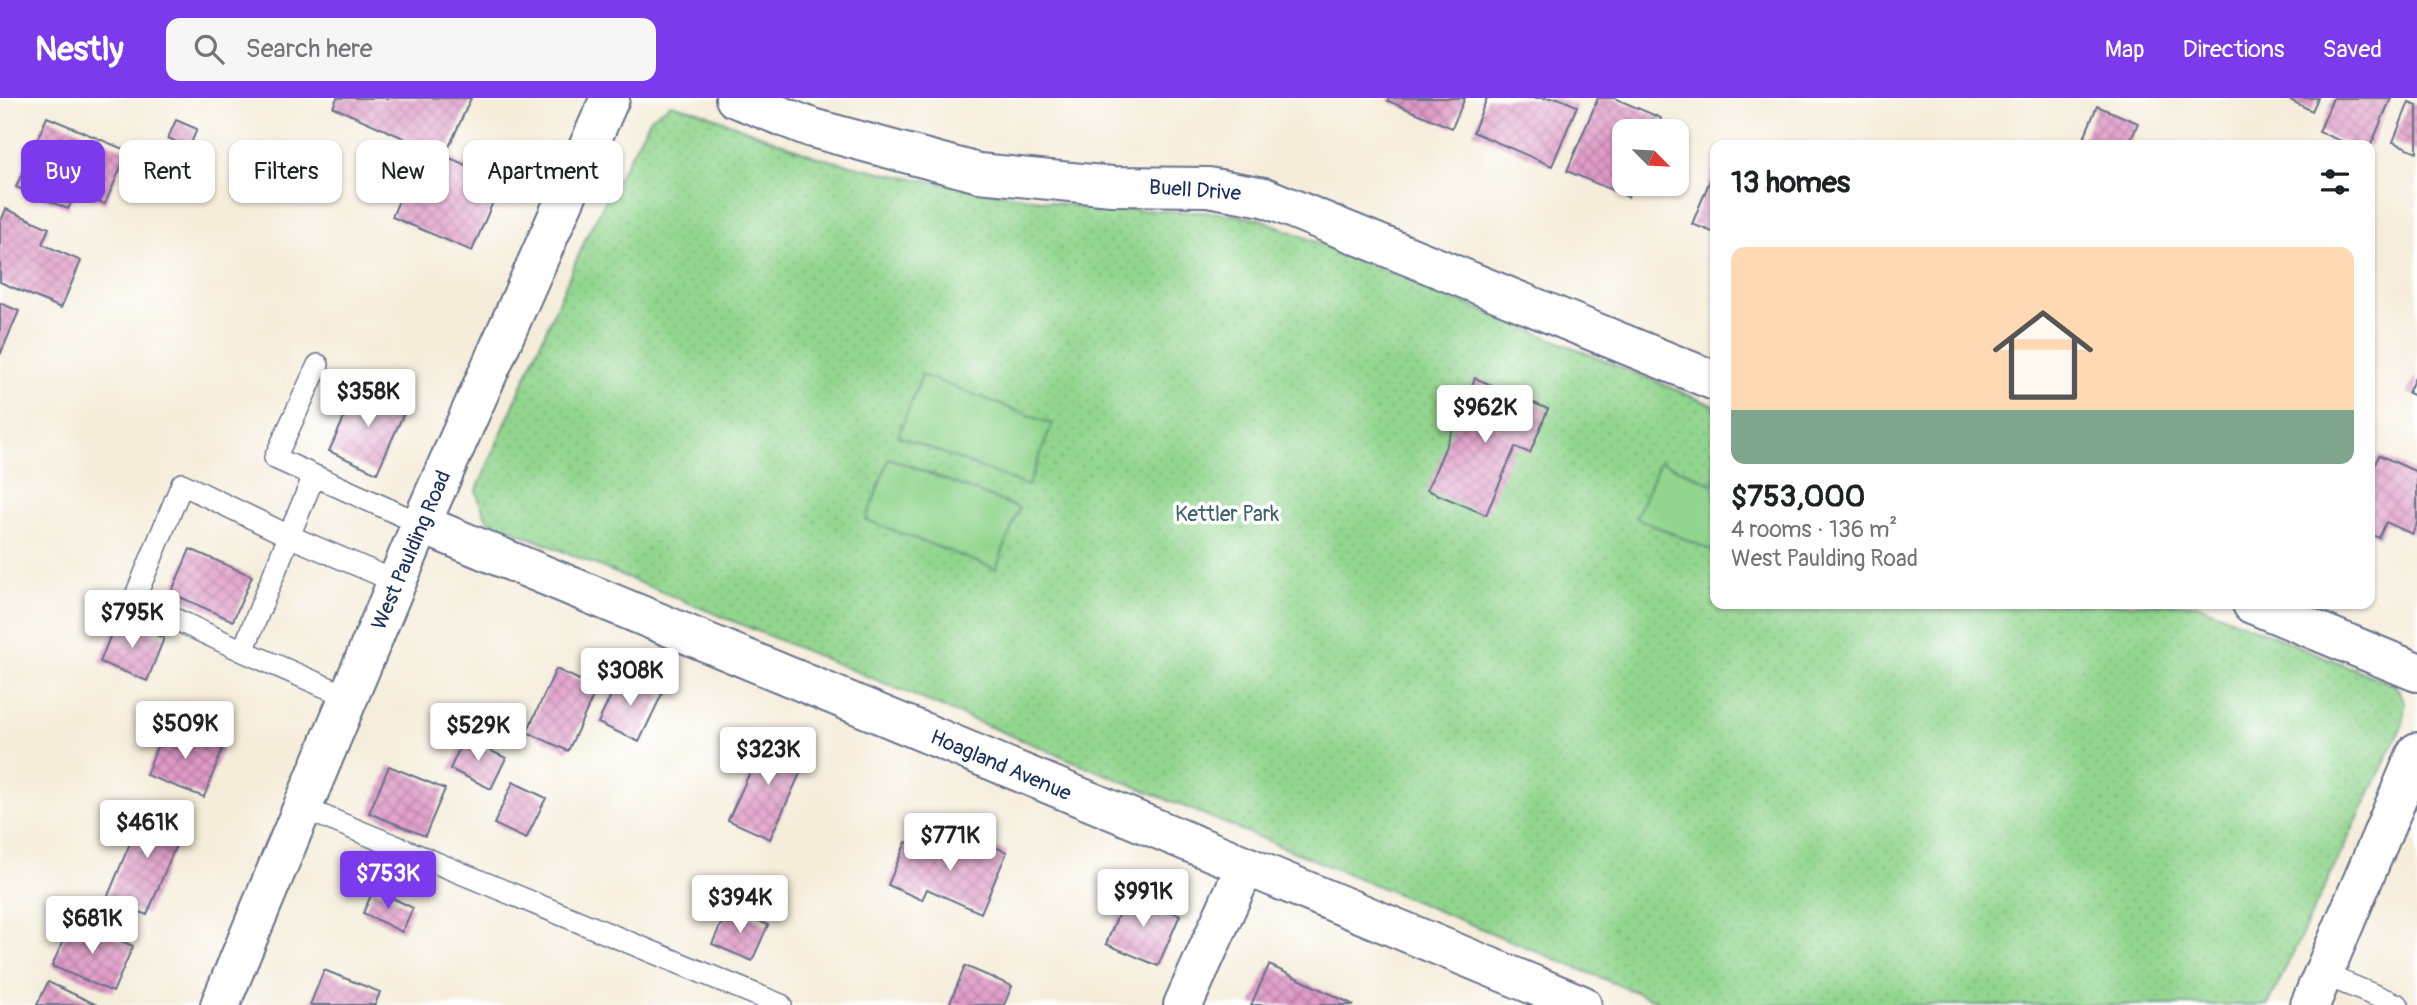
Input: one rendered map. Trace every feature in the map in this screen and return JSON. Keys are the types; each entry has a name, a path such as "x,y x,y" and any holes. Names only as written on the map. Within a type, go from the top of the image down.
{"street":[{"name":"West Paulding Road","path":"220,1005 421,524 610,98"},
{"name":"Buell Drive","path":"735,98 812,128 979,173 1112,186 1208,187 1264,197 1710,380"},
{"name":"Hoagland Avenue","path":"421,524 1582,1005"},
{"path":"2264,609 2417,672"},
{"path":"2316,989 2417,752"},
{"path":"1184,1005 1245,867"}],"lane":[{"path":"318,365 275,457 313,478 421,524"},
{"path":"243,650 313,478"},
{"path":"349,697 134,600 182,484 289,536 397,582"},
{"path":"303,808 781,1005"},
{"path":"2316,989 2398,1005"}],"green space":[{"name":"Kettler Park","path":"671,104 698,111 817,157 889,174 1086,208 1222,213 1260,219 1710,404 1710,609 2208,609 2396,686 2405,702 2403,724 2268,1005 1667,1005 487,520 476,492 589,231 604,203 623,203 623,169 651,118"},
{"path":"922,375 1052,424 1028,486 898,436"},
{"path":"889,458 1019,508 996,569 866,520"},
{"path":"1660,461 1710,483 1710,550 1636,518"}],"building":[{"path":"337,98 471,98 449,147 449,140 408,140 333,107"},
{"path":"1389,98 1465,98 1452,128 1388,101"},
{"path":"1487,98 1558,98 1577,106 1552,166 1473,132"},
{"path":"1598,98 1614,98 1661,118 1612,119 1612,190 1567,171"},
{"path":"2286,98 2318,98 2312,111"},
{"path":"2333,98 2391,98 2373,140 2339,140 2319,132"},
{"path":"2409,102 2417,105 2417,152 2393,142"},
{"path":"2097,106 2138,123 2131,140 2083,140"},
{"path":"47,117 102,140 37,140"},
{"path":"176,120 197,129 192,140 168,138"},
{"path":"105,141 119,147 119,172 105,204 103,203 105,203"},
{"path":"449,158 463,164 463,203 493,203 472,251 392,217 398,203 449,203"},
{"path":"21,176 21,189 16,187"},
{"path":"1710,180 1710,231 1692,224"},
{"path":"54,203 71,203 68,209"},
{"path":"6,209 49,228 42,244 81,261 61,308 0,282 0,223"},
{"path":"0,303 19,311 0,355"},
{"path":"2417,373 2417,397 2408,393"},
{"path":"1475,378 1548,409 1530,453 1515,447 1486,515 1427,490"},
{"path":"359,385 407,406 377,473 329,451"},
{"path":"2379,455 2417,472 2417,524 2412,534 2386,522 2379,538 2375,536 2375,464"},
{"path":"190,549 252,576 233,621 171,593"},
{"path":"117,619 164,638 147,681 100,662"},
{"path":"556,669 597,688 568,751 527,732"},
{"path":"621,674 662,694 639,742 598,723"},
{"path":"166,724 223,747 204,797 146,775"},
{"path":"767,735 809,754 770,839 728,820"},
{"path":"464,738 506,758 491,789 450,769"},
{"path":"389,766 445,789 425,836 369,813"},
{"path":"513,782 546,798 526,839 494,824"},
{"path":"146,805 186,821 147,915 107,898"},
{"path":"965,834 1007,852 981,913 927,889 922,900 888,885 906,842 953,862"},
{"path":"374,889 413,908 402,932 363,913"},
{"path":"1127,893 1180,915 1158,966 1106,944"},
{"path":"728,908 768,925 752,961 712,944"},
{"path":"72,920 133,946 113,992 52,966"},
{"path":"1269,965 1354,1005 1251,1005"},
{"path":"965,966 1012,986 1004,1005 949,1005"},
{"path":"324,970 380,992 375,1005 310,1005"},
{"path":"48,982 97,1005 37,1005"}]}
